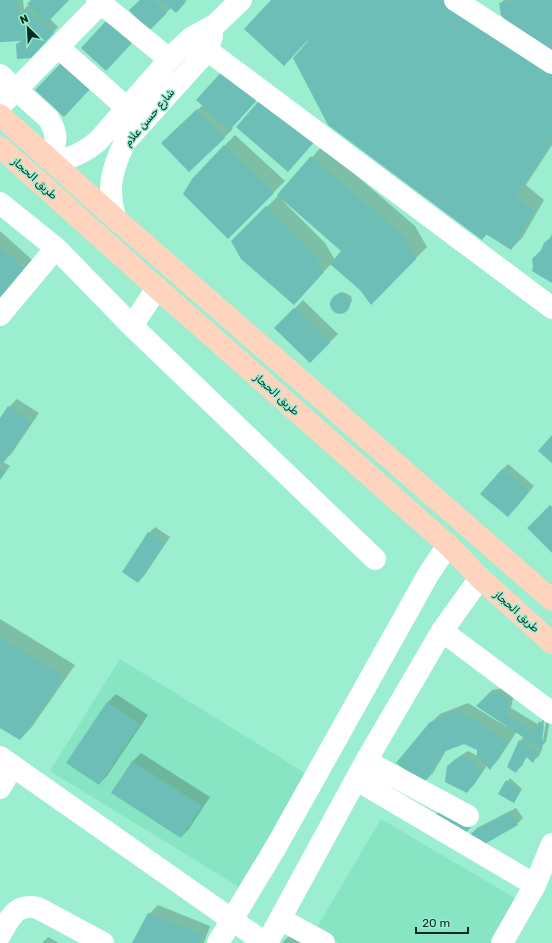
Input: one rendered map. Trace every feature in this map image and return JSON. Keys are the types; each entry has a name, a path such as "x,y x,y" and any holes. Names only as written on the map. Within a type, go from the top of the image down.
{"main road":[{"path":"0,115 116,219 552,600"},
{"name":"طريق الحجاز","path":"0,147 448,545 480,578 552,643"}],"street":[{"name":"شارع حسن علام","path":"116,219 111,205 111,179 116,160 126,142 199,44 241,0"},
{"path":"455,0 552,62"},
{"path":"0,106 58,47 99,2 169,59"},
{"name":"شارع حسن علام","path":"50,160 71,158 88,150 98,141 169,59 199,44"},
{"path":"199,44 552,308"},
{"path":"58,47 127,108"},
{"path":"0,75 48,118 55,133 56,141 50,160"},
{"path":"0,203 56,248 132,326 375,559"},
{"path":"0,315 56,248"},
{"path":"132,326 157,288"},
{"path":"218,943 277,845 428,575 448,545"},
{"path":"0,788 6,761 266,943 366,761 442,631 480,578"},
{"path":"442,631 552,713"},
{"path":"366,761 468,816"},
{"path":"356,780 535,885"},
{"path":"502,943 535,885 552,844"},
{"path":"0,935 12,915 24,908 31,907 38,908 75,936 103,943"},
{"path":"280,919 324,943"}],"shaded area":[{"path":"120,659 318,781 249,893 50,771"},
{"path":"381,819 518,900 492,943 339,943 316,929"}],"building":[{"path":"0,0 17,0 20,41 0,42"},
{"path":"31,0 69,0 47,23 27,4"},
{"path":"140,0 154,0 167,13 149,31 129,10"},
{"path":"161,0 182,0 185,3 176,13"},
{"path":"271,0 444,0 552,68 552,140 516,196 534,211 511,250 486,234 482,240 328,125 293,58 329,17 284,66 244,29"},
{"path":"521,0 552,0 552,60 517,35 501,15 499,3"},
{"path":"20,12 29,12 54,33 31,58 17,59 16,44 21,42"},
{"path":"107,20 132,43 106,71 81,48"},
{"path":"63,61 92,87 64,117 35,90"},
{"path":"225,68 259,98 230,130 196,100"},
{"path":"264,95 316,140 288,172 236,127"},
{"path":"197,109 225,138 189,172 161,143"},
{"path":"224,145 274,193 228,239 183,194 192,179"},
{"path":"311,156 404,237 416,259 371,305 360,290 330,264 341,251 277,195"},
{"path":"266,206 314,254 324,272 294,305 241,259 231,241"},
{"path":"552,234 552,283 532,271 532,259 541,250 544,243"},
{"path":"0,247 32,276 0,306"},
{"path":"340,294 347,297 350,304 347,311 340,314 333,311 330,304 333,297"},
{"path":"294,308 330,343 310,363 274,328"},
{"path":"8,406 31,422 4,462 0,460 0,418"},
{"path":"552,435 552,463 538,451"},
{"path":"0,469 5,472 0,479"},
{"path":"502,469 529,492 508,517 480,494"},
{"path":"550,505 552,507 552,553 527,528"},
{"path":"148,532 165,543 138,583 122,572"},
{"path":"0,637 64,676 20,740 0,728"},
{"path":"498,694 509,700 506,714 535,732 539,721 544,726 541,749 476,706 486,696"},
{"path":"107,702 140,724 99,785 66,763"},
{"path":"459,711 508,742 490,770 477,756 477,750 464,744 443,752 424,783 396,763 430,722"},
{"path":"519,740 538,753 533,763 525,756 516,773 507,767"},
{"path":"461,756 475,762 481,774 467,793 445,782 447,766"},
{"path":"132,761 202,806 181,838 111,793"},
{"path":"506,780 520,792 514,803 498,794"},
{"path":"438,812 471,827 462,837 432,818"},
{"path":"510,813 518,825 476,849 470,834"},
{"path":"148,913 202,935 199,943 132,943"}]}
